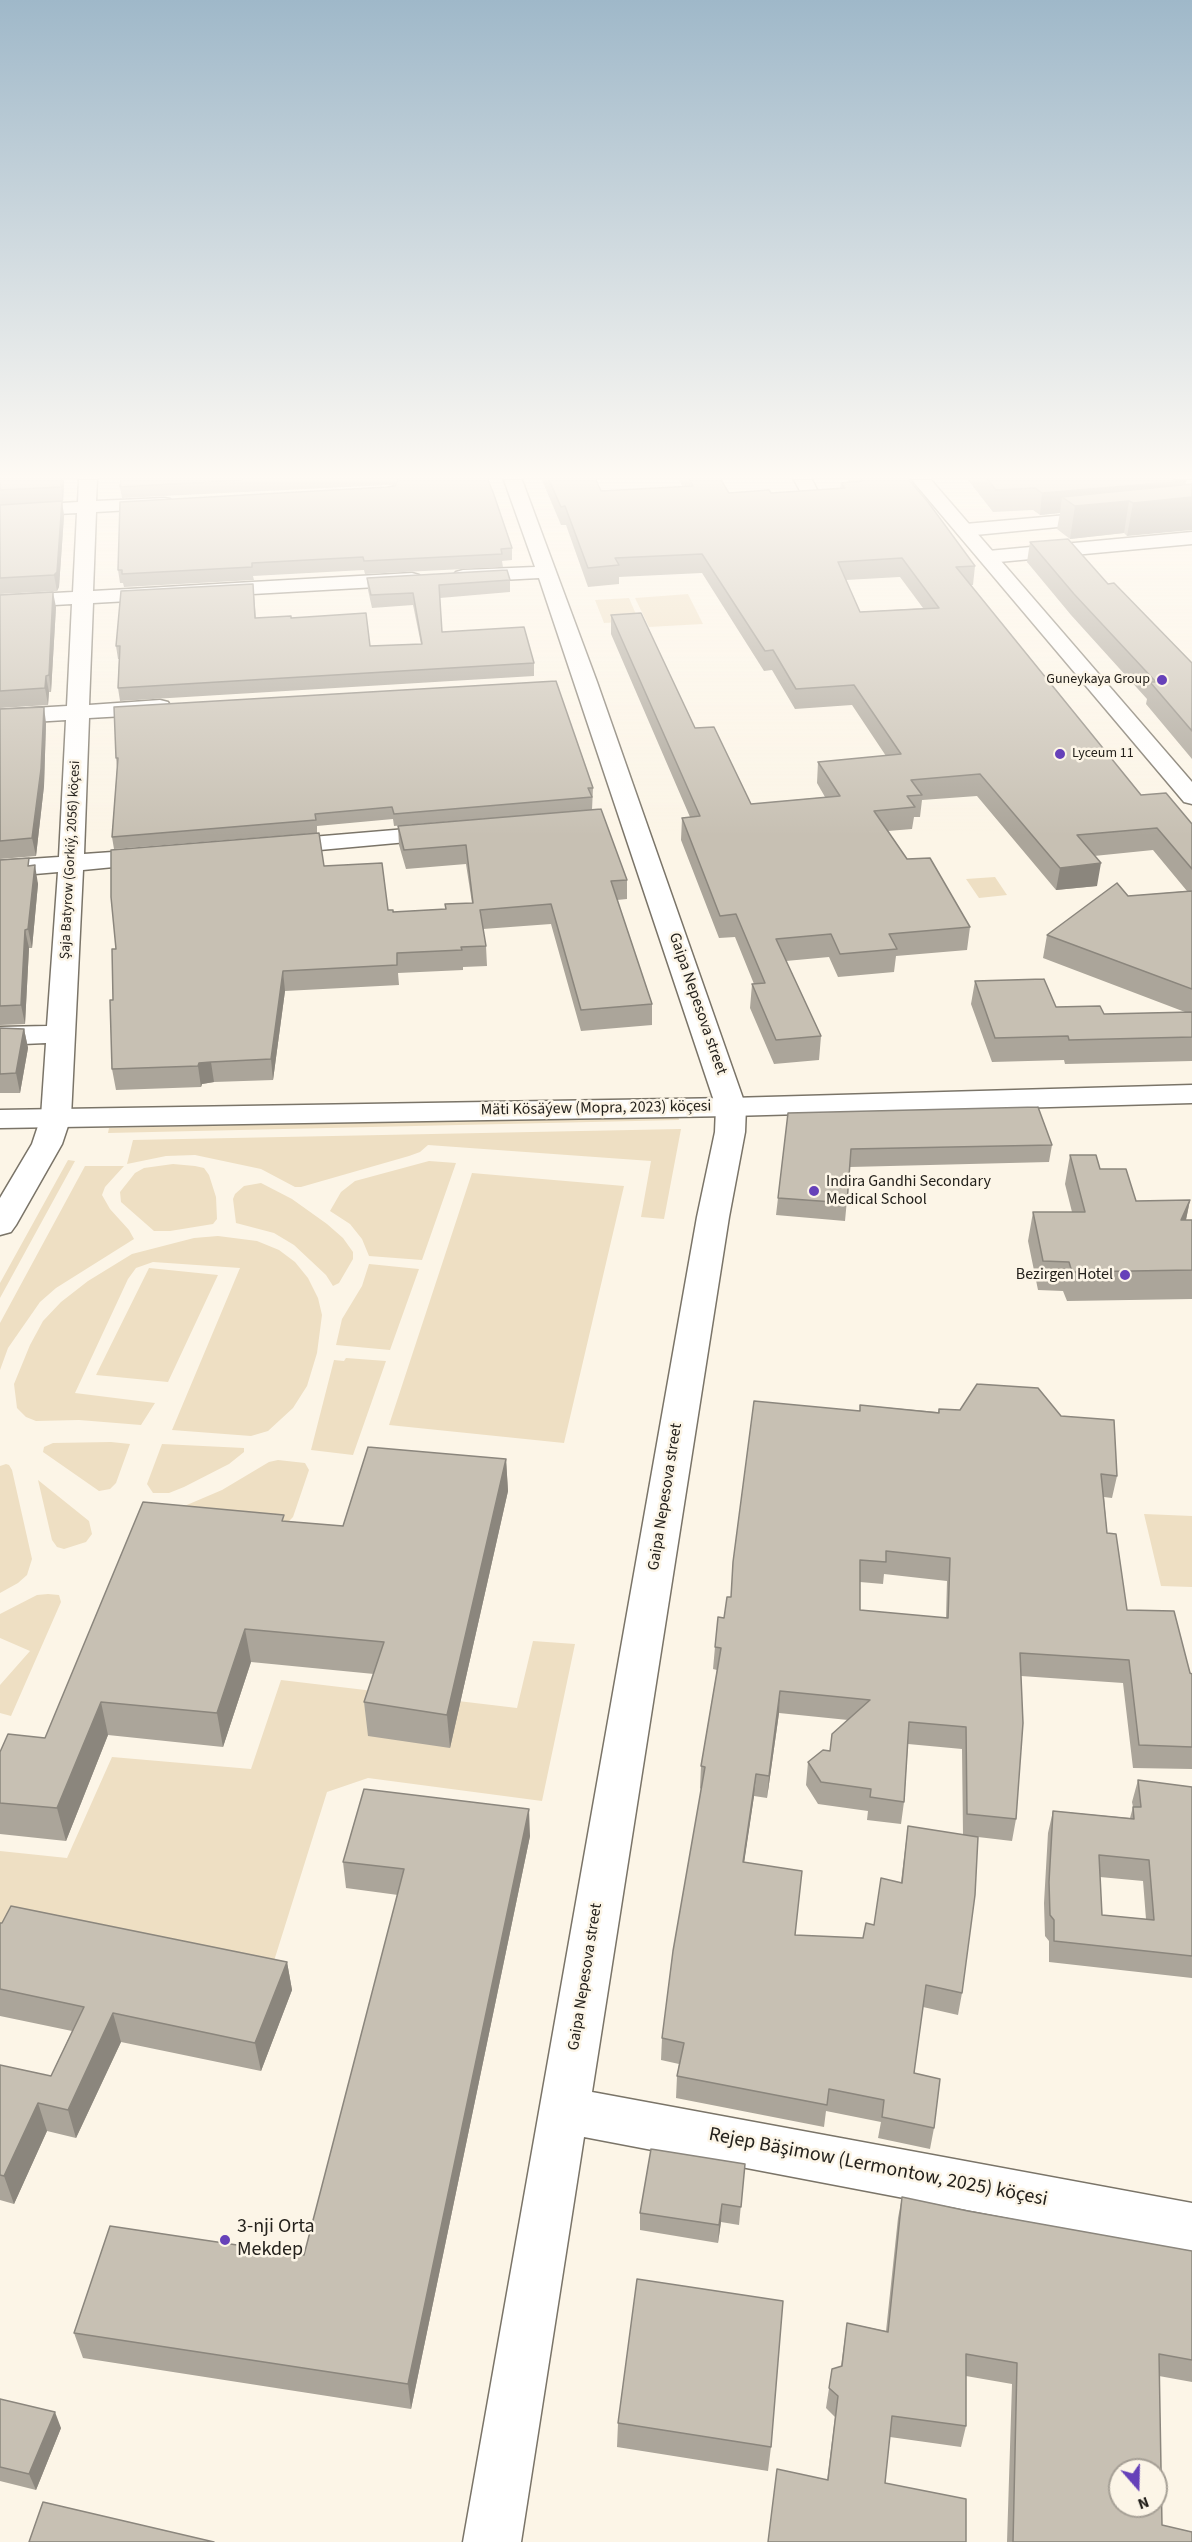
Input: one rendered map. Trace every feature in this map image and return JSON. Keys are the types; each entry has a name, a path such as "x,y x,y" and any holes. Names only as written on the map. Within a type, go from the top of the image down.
{"street":[{"path":"0,602 56,599"},
{"name":"Şaja Batyrow (Gorkiý, 2056) köçesi","path":"0,1225 47,1144 56,1118 83,599"},
{"name":"Gaipa Nepesova street","path":"492,2542 713,1217 730,1132 731,1107 621,817 574,683 553,599"},
{"path":"1024,599 1192,797"},
{"path":"0,717 184,706"},
{"path":"248,849 470,831"},
{"path":"0,869 177,855"},
{"path":"0,1036 62,1034"},
{"name":"Mäti Kösäýew (Mopra, 2023) köçesi","path":"0,1119 731,1107 1192,1094"},
{"name":"Rejep Bäşimow (Lermontow, 2025) köçesi","path":"564,2110 1192,2228"}],"shaded area":[{"path":"629,599 639,621 604,623 595,600"},
{"path":"635,599 690,599 703,624 649,627"},
{"path":"995,877 1007,895 979,898 966,879"},
{"path":"678,1115 679,1120 108,1133 109,1128"},
{"path":"681,1129 664,1219 641,1217 651,1161 428,1145 420,1152 409,1156 301,1187 295,1187 261,1169 195,1155 166,1156 127,1164 133,1140"},
{"path":"68,1160 75,1161 0,1298 0,1283"},
{"path":"429,1161 456,1163 422,1260 369,1256 362,1239 350,1224 330,1211 341,1192 355,1181"},
{"path":"173,1164 204,1168 209,1175 216,1197 217,1219 213,1224 170,1231 154,1231 121,1202 120,1192 135,1173 144,1168"},
{"path":"85,1166 124,1166 105,1187 102,1195 134,1239 56,1288 40,1302 8,1348 0,1370 0,1323"},
{"path":"472,1173 624,1186 564,1443 389,1425"},
{"path":"261,1183 292,1199 343,1238 353,1252 353,1259 339,1283 333,1286 326,1275 294,1245 274,1233 236,1223 233,1199 235,1194 244,1186"},
{"path":"218,1236 257,1241 279,1250 295,1262 308,1278 318,1298 322,1315 317,1353 307,1386 293,1408 268,1431 251,1436 172,1430 240,1268 153,1262 136,1268 128,1279 75,1393 155,1403 141,1425 79,1420 36,1421 26,1417 17,1408 14,1384 30,1345 43,1321 61,1302 88,1281 132,1254 194,1238"},
{"path":"369,1264 419,1269 390,1350 336,1345 342,1319 362,1286"},
{"path":"149,1268 218,1275 168,1382 96,1375"},
{"path":"346,1358 386,1361 353,1455 311,1450 334,1360 344,1361"},
{"path":"53,1443 130,1444 116,1483 110,1489 99,1491 43,1452 44,1447"},
{"path":"162,1444 244,1448 244,1452 229,1464 184,1487 169,1493 153,1493 147,1484"},
{"path":"278,1460 305,1463 309,1470 293,1517 288,1522 175,1510 222,1490 269,1462"},
{"path":"6,1464 12,1470 32,1559 27,1575 0,1593 0,1466"},
{"path":"38,1480 89,1521 92,1534 86,1542 64,1549 57,1547 52,1540"},
{"path":"1144,1514 1192,1516 1192,1587 1161,1586"},
{"path":"37,1595 59,1595 61,1602 11,1716 0,1713 0,1685 30,1651 0,1638 0,1614"},
{"path":"533,1641 575,1644 542,1801 368,1778 327,1792 268,1980 0,1926 0,1851 67,1858 112,1757 251,1769 281,1680 517,1708"}],"building":[{"path":"0,599 53,599 49,675 46,676 45,688 0,691"},
{"path":"120,599 254,599 255,618 366,613 370,646 422,644 414,599 440,599 442,632 524,627 534,663 118,688 120,646 116,646"},
{"path":"731,599 854,599 860,612 939,608 932,599 982,599 1141,795 1166,793 1192,824 1192,869 1157,828 1077,835 1101,863 1060,868 980,774 911,780 922,795 907,796 915,807 874,811 907,859 930,858 970,927 889,934 897,949 840,954 831,934 776,939 821,1036 776,1040 752,984 765,983 736,914 720,916 682,818 700,816 611,615 641,613 695,728 714,727 751,804 840,796 818,762 901,754 854,685 796,689 773,650 765,651"},
{"path":"1078,599 1129,599 1192,663 1192,731 1150,682 1156,682"},
{"path":"556,681 593,788 588,788 592,797 394,814 392,807 315,814 316,820 112,837 118,758 116,758 114,707"},
{"path":"44,707 41,769 32,838 0,841 0,709"},
{"path":"601,809 627,880 611,881 652,1004 581,1010 551,904 480,910 486,946 461,947 462,950 397,953 397,965 283,971 271,1059 199,1063 198,1066 112,1069 110,1000 113,1000 112,949 116,949 111,897 111,850 319,833 324,866 382,863 388,910 393,910 393,912 446,909 445,904 473,903 466,845 404,850 398,826"},
{"path":"29,858 28,866 35,865 28,929 25,930 21,1005 0,1006 0,860"},
{"path":"1117,883 1128,896 1192,891 1192,989 1047,935"},
{"path":"1044,979 1056,1007 1100,1006 1104,1014 1192,1012 1192,1037 1069,1040 1068,1036 995,1038 975,981"},
{"path":"0,1028 24,1029 16,1073 0,1074"},
{"name":"Indira Gandhi Secondary Medical School","path":"1038,1107 1052,1145 851,1149 847,1203 778,1198 788,1113"},
{"path":"1070,1155 1096,1155 1100,1169 1126,1169 1136,1201 1190,1200 1181,1220 1192,1220 1192,1270 1072,1272 1069,1262 1043,1261 1033,1212 1085,1212"},
{"path":"977,1384 1038,1388 1061,1416 1114,1420 1117,1476 1101,1474 1107,1533 1116,1534 1127,1610 1174,1611 1192,1674 1192,1747 1139,1745 1129,1660 1020,1653 1023,1723 1016,1819 967,1814 966,1727 909,1722 904,1802 870,1797 871,1789 821,1782 808,1762 823,1750 830,1751 832,1734 870,1700 780,1691 769,1776 756,1774 743,1862 802,1871 795,1935 863,1938 866,1923 874,1925 881,1878 902,1883 908,1826 978,1837 975,1895 962,1993 926,1985 914,2073 940,2079 934,2128 882,2117 884,2100 829,2089 827,2105 677,2076 684,2043 662,2038 673,1951 705,1767 701,1766 721,1648 715,1647 718,1617 724,1618 727,1597 731,1597 733,1562 754,1401 860,1411 860,1405 939,1413 939,1409 960,1410","holes":["886,1551 950,1558 948,1618 860,1610 860,1560 886,1562"]},
{"path":"368,1447 506,1459 447,1715 364,1702 384,1642 245,1629 217,1713 101,1702 57,1808 0,1803 0,1752 8,1734 45,1738 143,1502 284,1515 282,1521 343,1526"},
{"path":"1138,1780 1192,1787 1192,1956 1054,1941 1049,1882 1053,1811 1134,1819 1133,1807 1141,1807","holes":["1099,1855 1149,1860 1154,1920 1102,1915"]},
{"path":"364,1789 529,1809 408,2384 74,2333 110,2226 304,2255 404,1869 343,1862"},
{"path":"11,1906 287,1962 255,2043 113,2013 68,2110 38,2103 4,2176 0,2175 0,2065 51,2076 84,2007 0,1989 0,1923"},
{"path":"651,2149 745,2164 741,2207 722,2204 719,2225 640,2213"},
{"path":"902,2197 1192,2251 1192,2360 1159,2354 1161,2458 1108,2458 1108,2518 1162,2518 1162,2525 1192,2532 1192,2542 1013,2542 1017,2363 966,2354 966,2426 892,2416 885,2483 966,2499 966,2542 768,2542 777,2469 828,2480 838,2396 829,2388 832,2369 842,2366 847,2323 888,2332"},
{"path":"637,2279 783,2301 771,2447 618,2423"},
{"path":"0,2399 55,2412 29,2474 0,2467"},
{"path":"43,2502 214,2542 29,2542"}],"place":[{"name":"Guneykaya Group","path":"1162,680"},
{"name":"Lyceum 11","path":"1060,754"},
{"name":"Indira Gandhi Secondary Medical School","path":"814,1191"},
{"name":"Bezirgen Hotel","path":"1125,1275"},
{"name":"3-nji Orta Mekdep","path":"225,2240"}]}
